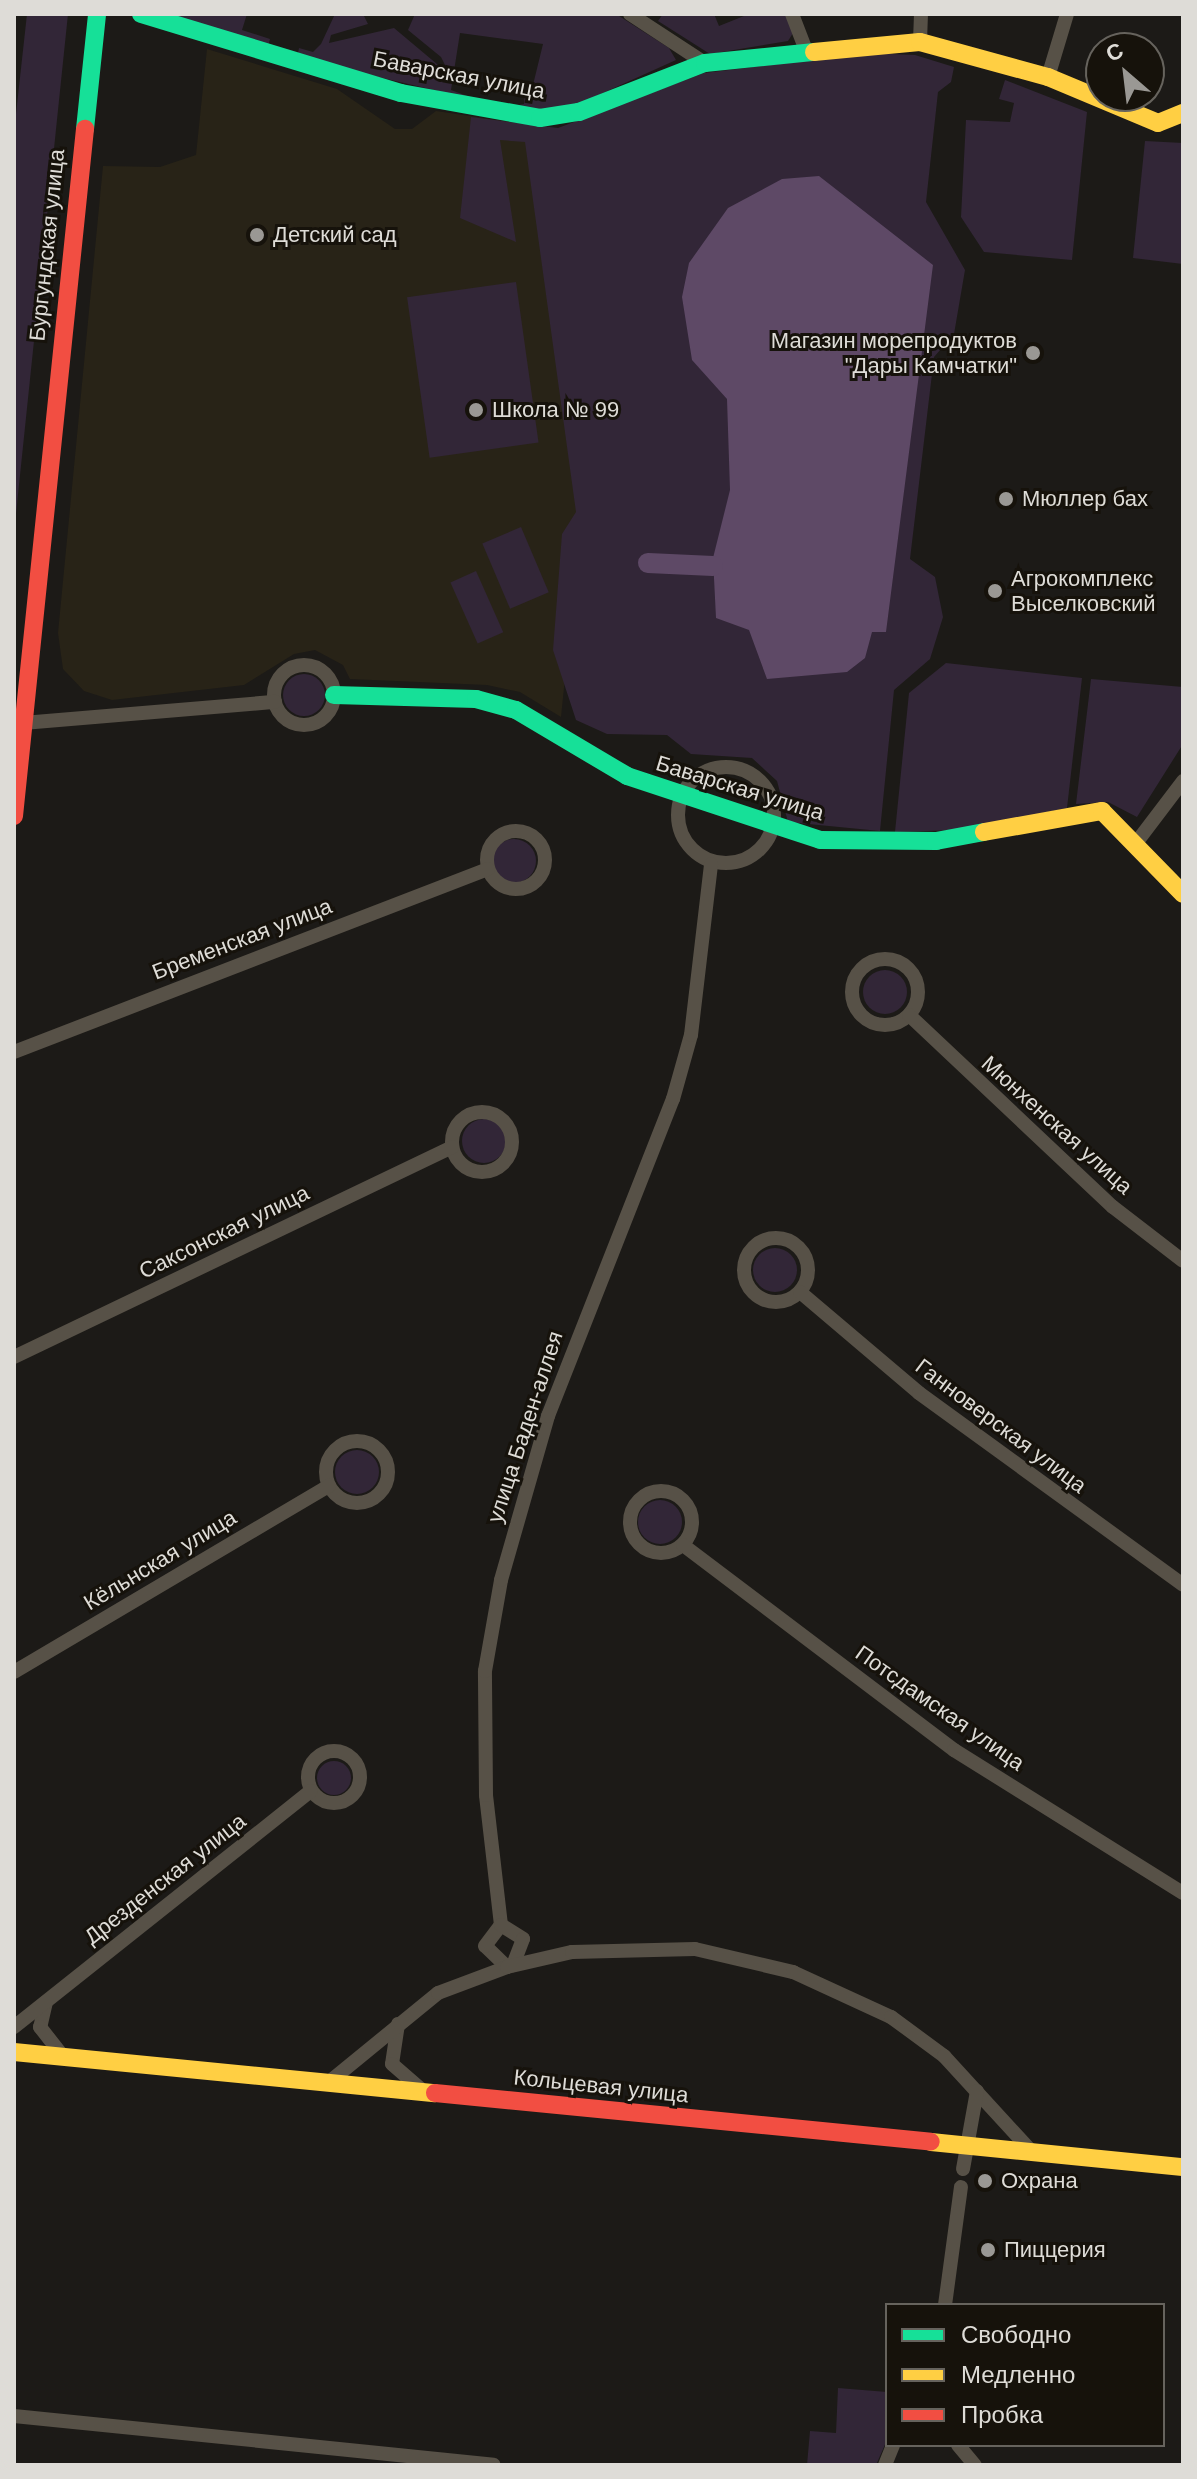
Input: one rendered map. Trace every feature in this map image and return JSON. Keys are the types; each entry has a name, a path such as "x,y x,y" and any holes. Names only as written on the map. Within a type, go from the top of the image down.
{"street":[{"name":"Бургундская улица","path":"14,816 97,14"},
{"name":"Баварская улица","path":"141,14 401,93 540,118 579,112 705,63 805,48 920,42 1048,77 1158,123 1183,113"},
{"path":"630,14 705,63"},
{"path":"792,14 805,48"},
{"path":"920,42 921,14"},
{"path":"1048,77 1067,14"},
{"path":"301,666 324,673 334,695 328,713 312,724 293,723 275,702 280,678 301,666"},
{"name":"Баварская улица","path":"334,695 476,699 516,710 681,800 820,840 936,841 1102,811 1136,843"},
{"path":"23,723 275,702"},
{"path":"742,767 768,791 771,826 750,859 711,864 682,833 681,800 704,772 742,767"},
{"path":"1183,781 1136,843 1183,894"},
{"path":"511,831 530,834 544,849 544,871 529,885 507,888 488,869 493,842 511,831"},
{"name":"улица Баден-аллея","path":"501,1925 523,1939 510,1966 485,1946 501,1925 486,1795 485,1686 501,1580 548,1416 673,1099 691,1035 711,864"},
{"name":"Бременская улица","path":"14,1052 488,869"},
{"path":"883,959 907,968 918,992 909,1015 882,1026 861,1016 851,988 860,970 883,959"},
{"name":"Мюнхенская улица","path":"909,1015 1113,1207 1183,1261"},
{"path":"476,1113 501,1119 512,1143 505,1161 489,1172 470,1170 452,1147 460,1121 476,1113"},
{"name":"Саксонская улица","path":"14,1357 452,1147"},
{"path":"773,1238 798,1247 808,1266 800,1292 774,1302 754,1294 744,1268 757,1244 773,1238"},
{"name":"Ганноверская улица","path":"800,1292 919,1393 1183,1585"},
{"path":"368,1443 387,1463 383,1489 369,1501 342,1500 329,1486 327,1463 342,1445 368,1443"},
{"name":"Кёльнская улица","path":"14,1672 329,1486"},
{"path":"660,1491 684,1502 692,1527 683,1545 661,1553 639,1543 630,1519 636,1502 660,1491"},
{"name":"Потсдамская улица","path":"683,1545 954,1750 1183,1893"},
{"name":"Дрезденская улица","path":"14,2027 311,1791"},
{"path":"328,2083 438,1993 510,1966 637,1946 695,1949 793,1972 891,2017 944,2056 1033,2153"},
{"path":"46,2001 44,2039 67,2058"},
{"path":"399,2022 392,2064 406,2082 431,2093"},
{"name":"Кольцевая улица","path":"14,2052 1183,2167"},
{"path":"963,2169 977,2091"},
{"path":"945,2303 961,2187"},
{"path":"14,2416 494,2465"},
{"path":"960,2447 975,2465"}],"shaded area":[{"path":"27,14 68,14 14,533 14,132"},
{"path":"169,14 247,14 242,30 270,39 268,46"},
{"path":"335,14 363,14 368,24 331,35 329,43 394,28 450,75 441,57 408,30 415,14 616,14 669,48 676,60 563,111 509,107 524,104 525,90 532,89 543,44 460,33 451,90 481,101 297,58 299,48 313,52 321,44"},
{"path":"663,14 714,14 719,26 749,14 786,14 793,33 788,41 710,54 658,21"},
{"name":"Школа № 99","path":"207,49 337,89 395,129 412,129 436,111 563,130 623,109 561,717 520,692 487,685 350,679 343,665 315,650 294,654 244,685 112,700 84,691 63,669 58,633 103,166 160,167 196,155"},
{"path":"869,53 915,55 954,67 951,82 938,92 926,202 965,270 954,334 934,357 910,559 935,577 943,617 930,659 894,690 880,831 788,822 777,781 752,758 691,754 667,735 607,734 576,720 553,650 562,534 576,512 525,142 500,140 516,242 460,218 471,117 558,128 704,73"},
{"path":"1005,80 1087,112 1072,260 984,252 961,217 966,120 1010,122 1014,103 999,99"},
{"path":"1145,141 1183,143 1183,264 1133,258"},
{"path":"819,176 933,265 886,632 872,632 865,658 847,672 767,679 749,630 716,618 713,558 730,490 727,399 692,360 682,297 689,263 728,208 782,179"},
{"path":"516,282 539,442 430,458 407,297"},
{"path":"521,527 549,592 510,609 482,543"},
{"path":"476,571 503,632 478,644 450,582"},
{"path":"946,663 1082,678 1067,808 957,830 895,832 909,693"},
{"path":"304,674 319,680 325,695 319,710 304,716 289,710 283,695 289,680"},
{"path":"1091,679 1183,687 1183,744 1137,817 1108,802 1076,804"},
{"path":"514,839 530,845 536,861 530,877 514,883 498,877 492,861 498,845"},
{"path":"885,970 901,976 907,992 901,1008 885,1014 869,1008 863,992 869,976"},
{"path":"484,1119 500,1125 506,1141 500,1157 484,1163 468,1157 462,1141 468,1125"},
{"path":"775,1248 791,1254 797,1270 791,1286 775,1292 759,1286 753,1270 759,1254"},
{"path":"357,1450 373,1456 379,1472 373,1488 357,1494 341,1488 335,1472 341,1456"},
{"path":"660,1500 676,1506 682,1522 676,1538 660,1544 644,1538 638,1522 644,1506"},
{"path":"334,1761 346,1766 351,1778 346,1790 334,1795 322,1790 317,1778 322,1766"},
{"path":"838,2388 885,2392 885,2445 876,2465 807,2465 810,2431 836,2433"}],"waterway":[{"path":"648,563 713,566"}],"traffic: fast":[{"path":"85,129 97,14"},
{"path":"141,14 401,93 540,118 579,112 705,63 814,52"},
{"path":"334,695 476,699 516,710 627,776 820,840 936,841 984,832"}],"traffic: slow":[{"path":"814,52 920,42 1048,77 1158,123 1183,113"},
{"path":"984,832 1102,811 1183,894"},
{"path":"14,2052 435,2093"},
{"path":"931,2142 1183,2167"}],"traffic: jam":[{"path":"14,816 85,129"},
{"path":"435,2093 931,2142"}],"place":[{"name":"Детский сад","path":"257,235"},
{"name":"Магазин морепродуктов \"Дары Камчатки\"","path":"1033,353"},
{"name":"Школа № 99","path":"476,410"},
{"name":"Мюллер бах","path":"1006,499"},
{"name":"Агрокомплекс Выселковский","path":"995,591"},
{"name":"Охрана","path":"985,2181"},
{"name":"Пиццерия","path":"988,2250"}]}
